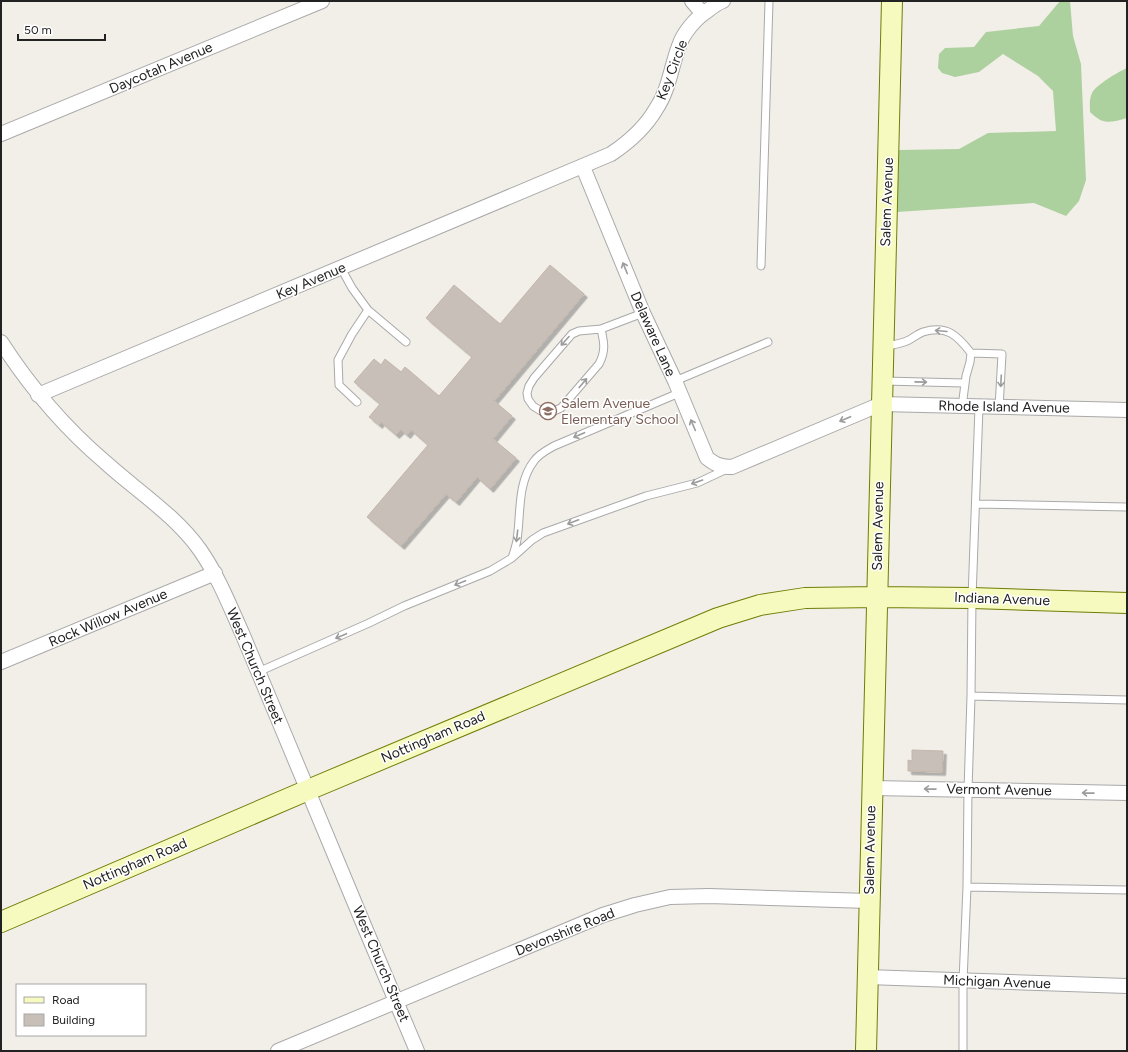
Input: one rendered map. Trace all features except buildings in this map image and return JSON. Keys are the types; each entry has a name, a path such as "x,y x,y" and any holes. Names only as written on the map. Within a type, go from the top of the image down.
{"main road":[{"name":"Salem Avenue","path":"866,1051 892,1"},
{"name":"Indiana Avenue","path":"877,597 972,598 1127,603"},
{"name":"Nottingham Road","path":"1,922 308,790 718,618 760,604 805,598 877,597"}],"street":[{"name":"Daycotah Avenue","path":"1,134 322,1"},
{"path":"692,1 703,14"},
{"name":"Key Circle","path":"583,167 611,154 628,142 642,128 656,109 666,90 679,45 688,30 703,14 723,1"},
{"name":"Key Avenue","path":"38,394 583,167"},
{"name":"Delaware Lane","path":"583,167 643,313 677,387 707,458 722,467 732,467"},
{"name":"West Church Street","path":"1,342 55,415 105,462 163,510 199,549 215,573 417,1051"},
{"path":"732,467 881,404"},
{"name":"Rhode Island Avenue","path":"881,404 1127,410"},
{"name":"Rock Willow Avenue","path":"1,662 215,573"},
{"name":"Vermont Avenue","path":"872,788 1127,793"},
{"name":"Devonshire Road","path":"278,1051 602,915 635,905 670,897 709,896 869,901"},
{"name":"Michigan Avenue","path":"867,978 1127,986"}],"lane":[{"path":"761,266 768,1"},
{"path":"341,268 352,288 368,310 406,342"},
{"path":"357,402 339,385 338,360 352,334 368,310"},
{"path":"601,329 605,349 599,364 561,408 549,413 541,411 533,406 528,399 527,393 529,386 566,339 579,331 601,329 643,313"},
{"path":"883,346 896,345 922,332 941,330 953,333 971,353 964,383 962,407"},
{"path":"512,558 517,541 522,490 525,478 534,461 538,457 554,446 768,342"},
{"path":"971,353 1002,354 999,408"},
{"path":"882,381 964,383"},
{"path":"962,1051 967,887 972,598 979,407"},
{"path":"258,672 369,624 404,606 490,571 512,558 532,540 543,534 646,496 697,483 732,467"},
{"path":"976,504 1127,507"},
{"path":"971,696 1127,700"},
{"path":"967,887 1127,890"}],"green space":[{"path":"1060,1 1070,1 1073,36 1081,64 1086,180 1079,201 1066,216 1034,203 897,212 899,150 959,149 988,133 1056,131 1053,91 1038,76 1003,54 979,72 955,77 942,73 938,68 939,54 945,48 974,47 986,32 1039,26"},
{"path":"1127,68 1127,118 1111,122 1099,119 1090,112 1090,100 1092,93 1102,83"}],"place":[{"name":"Salem Avenue Elementary School","path":"548,411"}]}
